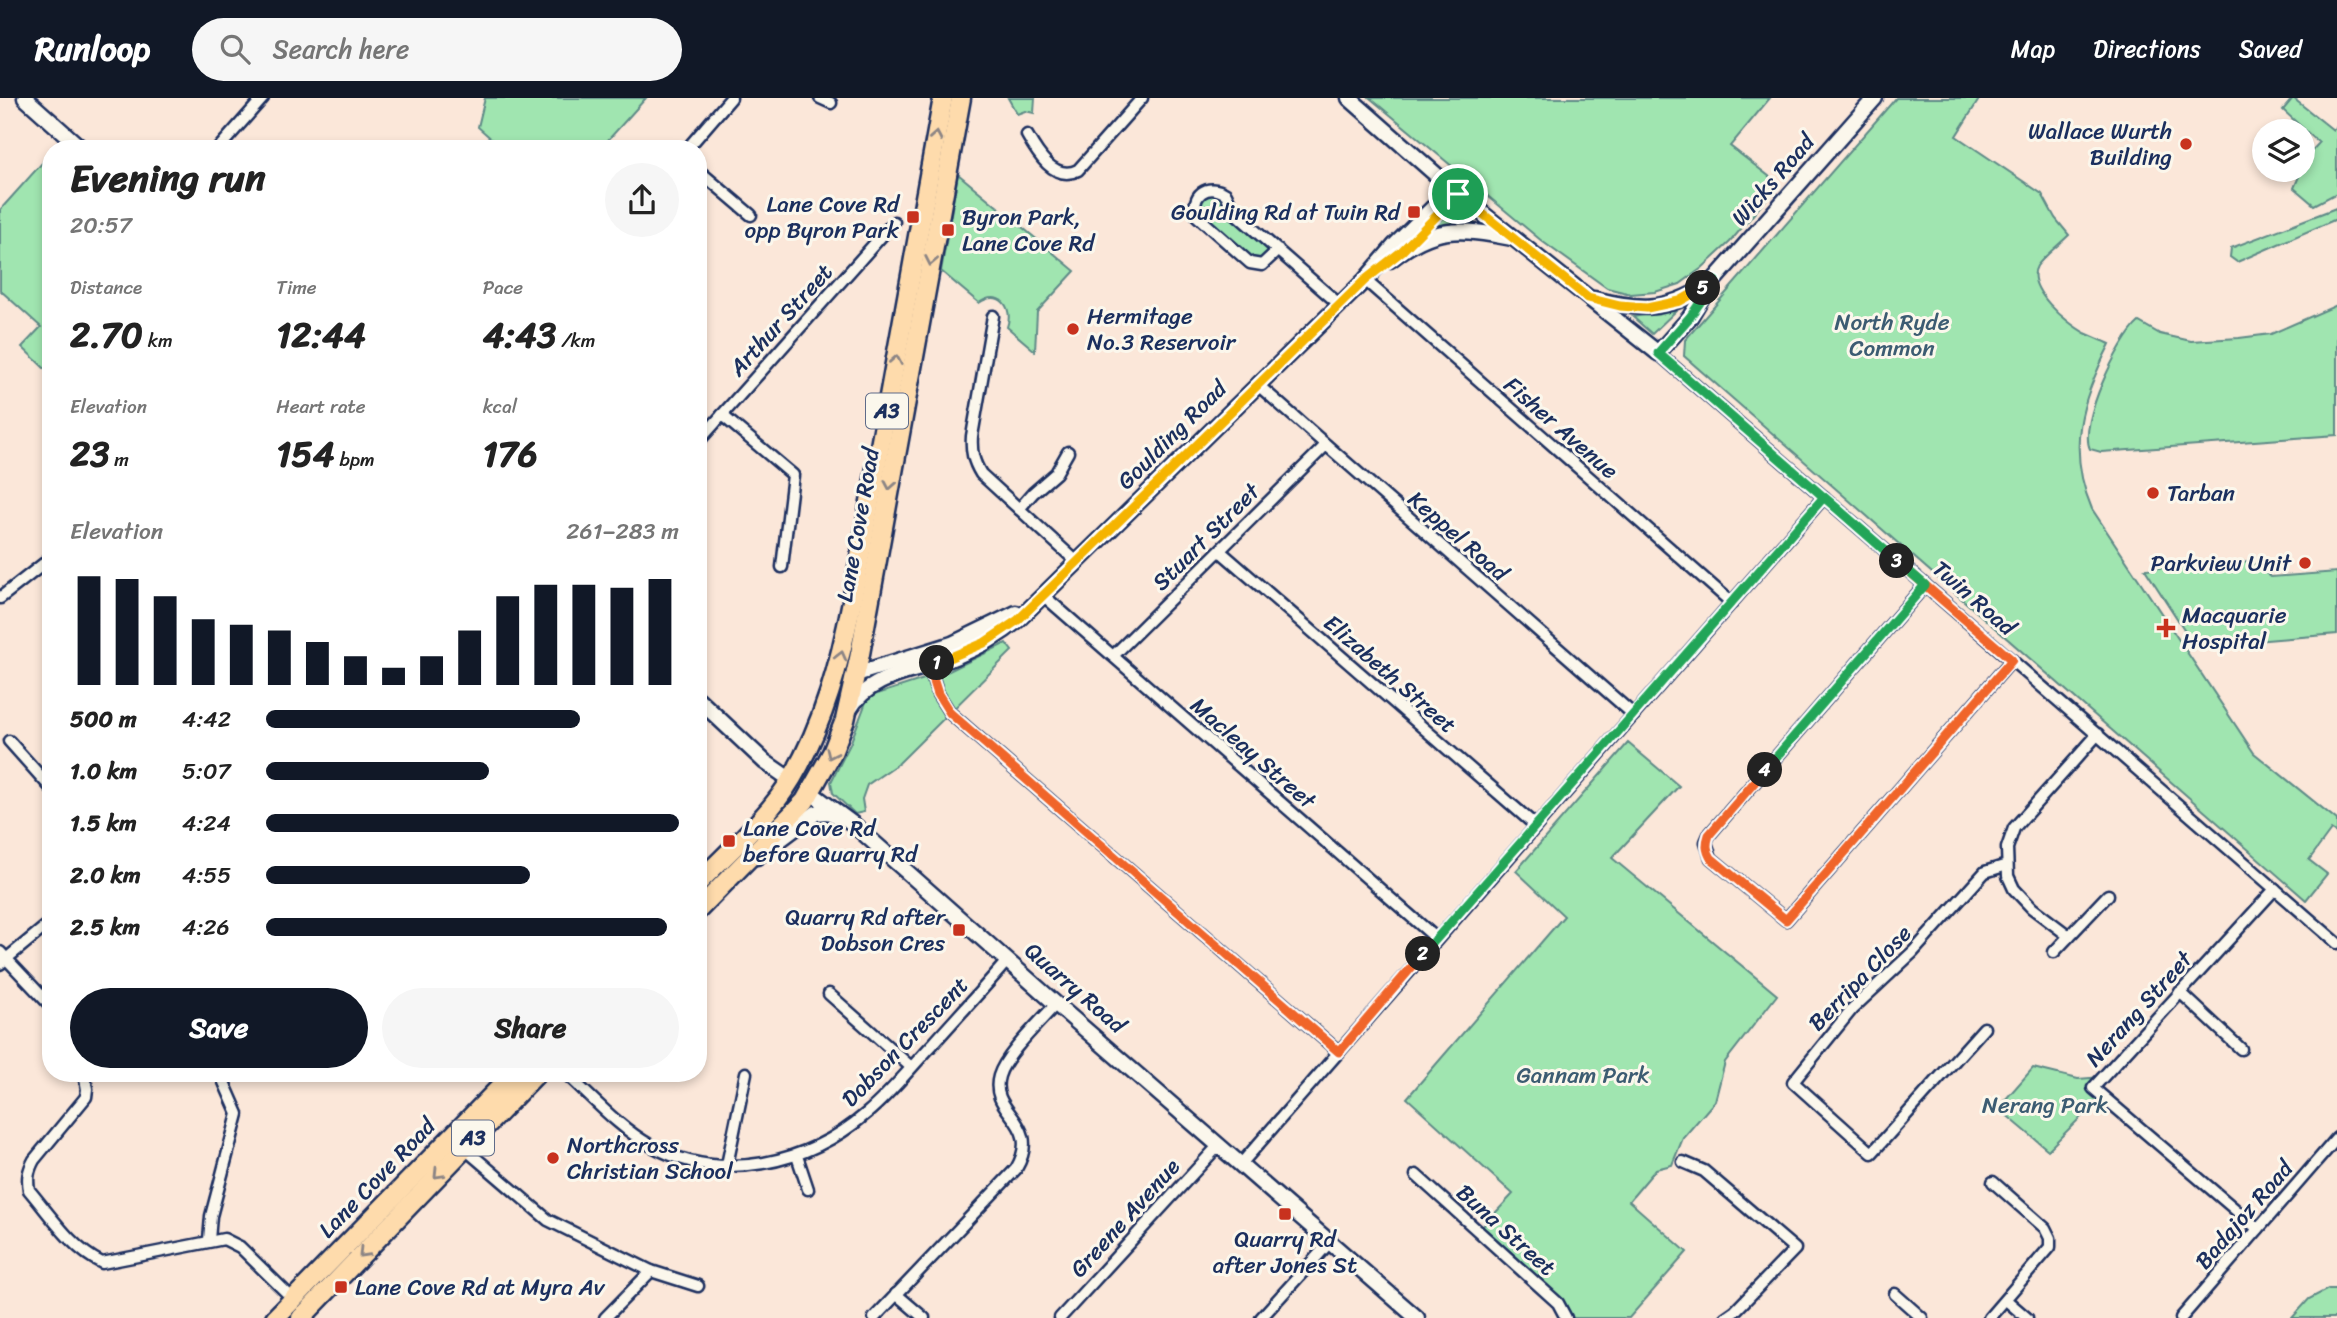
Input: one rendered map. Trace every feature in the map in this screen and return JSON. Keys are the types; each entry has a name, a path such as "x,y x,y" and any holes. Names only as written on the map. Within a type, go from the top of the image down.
{"highway":[{"name":"Lane Cove Road","path":"707,874 752,827 791,780 820,721 836,673 850,611 943,98"},
{"name":"Lane Cove Road","path":"707,901 798,809 832,753 847,713 961,98"},
{"path":"820,721 845,682 856,674"},
{"name":"Quarry Road","path":"791,780 810,792"},
{"name":"Lane Cove Road","path":"275,1318 504,1082"},
{"name":"Lane Cove Road","path":"300,1318 528,1082"}],"main road":[{"path":"25,98 72,140"},
{"name":"Twin Road","path":"1349,98 1455,192 1655,350"},
{"name":"Wicks Road","path":"1655,350 1684,311 1710,286 1875,98"},
{"path":"1402,251 1455,192"},
{"name":"Goulding Road","path":"856,674 955,657 994,637 1018,620 1340,305 1395,245 1455,192"},
{"name":"Goulding Road","path":"1365,280 1402,251 1424,238 1453,231"},
{"name":"Twin Road","path":"1453,231 1513,238"},
{"path":"1588,298 1635,308 1658,307 1687,298 1710,286"},
{"name":"Goulding Road","path":"847,713 862,693 877,683 927,660"},
{"name":"Quarry Road","path":"707,707 765,762 791,780"},
{"name":"Quarry Road","path":"810,792 853,824 1417,1318"},
{"path":"742,866 816,813 828,812 853,824"}],"street":[{"path":"226,140 263,98"},
{"path":"695,140 731,98"},
{"path":"820,98 831,103"},
{"path":"1027,135 1037,154 1057,171 1072,174 1142,98"},
{"path":"707,178 751,215"},
{"path":"1278,250 1262,265 1250,263 1197,216 1195,206 1199,194 1213,188 1226,194 1234,212 1278,250 1340,305"},
{"name":"Arthur Street","path":"707,432 894,222"},
{"name":"Fisher Avenue","path":"1365,280 1732,603"},
{"path":"993,316 971,449 974,463 981,474 1079,563"},
{"name":"Twin Road","path":"1655,350 2337,943"},
{"name":"Keppel Road","path":"1258,385 1634,715"},
{"path":"722,415 793,475 782,567"},
{"name":"Stuart Street","path":"1113,656 1326,445"},
{"path":"1019,509 1056,473 1068,452"},
{"path":"1241,1164 1824,497"},
{"name":"Elizabeth Street","path":"1220,551 1535,826"},
{"path":"0,598 42,565"},
{"path":"1925,585 1709,835 1706,842 1711,858 1786,920 2012,660"},
{"name":"Macleay Street","path":"1044,596 1437,939"},
{"path":"927,660 938,694 950,713 1339,1052"},
{"path":"2069,936 2022,899 2011,883 2007,848 2014,828 2098,734"},
{"path":"9,741 42,778"},
{"name":"Berripa Close","path":"1984,1028 1872,1153 1793,1082 1852,1009 1913,952 1985,872 2007,865"},
{"name":"Nerang Street","path":"2258,1229 2093,1088 2275,889"},
{"path":"2054,952 2108,895"},
{"path":"42,929 2,958 42,997"},
{"name":"Dobson Crescent","path":"575,1082 635,1136 692,1161 727,1165 762,1163 797,1156 852,1126 869,1112 1007,961"},
{"path":"2180,992 2241,1049"},
{"path":"829,994 911,1067"},
{"path":"874,1318 1016,1169 1023,1155 1024,1138 1016,1120 1003,1105 998,1080 1004,1064 1056,1004"},
{"path":"727,1165 746,1073"},
{"path":"86,1082 86,1097 34,1160 29,1170 29,1190 83,1252 102,1263 224,1238 231,1241 293,1300"},
{"path":"209,1240 211,1216 238,1114 224,1082"},
{"name":"Badajoz Road","path":"2181,1318 2337,1138"},
{"name":"Greene Avenue","path":"1060,1318 1219,1145"},
{"path":"464,1148 548,1220 651,1271 698,1286"},
{"path":"797,1156 808,1189"},
{"path":"1683,1162 1704,1171 1795,1250 1725,1318"},
{"name":"Buna Street","path":"1416,1175 1558,1303 1566,1318"},
{"path":"1989,1318 2050,1247 2050,1238 2045,1228 1993,1182"},
{"path":"1261,1318 1330,1242"},
{"path":"606,1318 651,1271"},
{"path":"896,1294 924,1318"},
{"path":"1895,1294 1922,1318"},
{"path":"2006,1300 2027,1318"}],"green space":[{"path":"485,98 646,98 608,140 493,140 478,127"},
{"path":"1008,98 1035,98 1034,113 1025,111 1017,114"},
{"path":"1370,98 1770,98 1730,146 1779,184 1730,242 1702,268 1680,284 1655,292 1631,294 1607,288 1543,242"},
{"name":"North Ryde Common","path":"1896,98 1980,98 1956,136 2042,194 2055,218 2069,235 2040,262 2035,275 2042,294 2059,314 2085,333 2110,344 2091,385 2080,425 2080,465 2084,487 2092,509 2254,753 2337,820 2337,834 2331,830 2309,860 2327,874 2306,900 1684,356 1685,340"},
{"path":"2293,98 2333,130 2337,127 2337,193 2314,205 2294,188 2297,182 2315,182 2315,147 2319,143 2315,139 2315,119 2293,119 2283,110"},
{"path":"42,163 42,366 22,347 41,327 0,290 0,210"},
{"path":"958,174 1075,271 1037,312 1035,351 1007,327 1008,313 1003,302 993,298 979,303 941,271"},
{"path":"1213,193 1224,200 1229,213 1268,247 1269,252 1262,260 1254,260 1202,217 1198,206 1203,195"},
{"path":"1456,207 1473,222 1432,228"},
{"path":"2336,208 2337,218 2334,220 2237,262 2230,257 2231,248"},
{"path":"2337,305 2337,435 2101,452 2090,449 2090,421 2102,382 2121,346 2139,322 2160,334 2191,341 2239,338 2271,334"},
{"path":"1678,309 1652,334 1633,317"},
{"path":"2250,561 2271,577 2337,572 2337,634 2195,646 2145,569"},
{"path":"1006,643 1012,651 899,763 867,785 862,799 864,812 855,814 833,793 831,782 850,744 868,697 949,671"},
{"name":"Gannam Park","path":"1628,743 1679,786 1612,858 1777,995 1725,1062 1715,1101 1683,1138 1672,1165 1656,1169 1629,1201 1687,1252 1629,1318 1572,1318 1563,1300 1482,1227 1513,1194 1407,1098 1564,916 1516,871"},
{"name":"Nerang Park","path":"2033,1068 2078,1079 2103,1077 2093,1088 2102,1096 2048,1150 1998,1108"},
{"path":"2328,1289 2337,1289 2337,1318 2292,1318 2309,1299"}],"place":[{"name":"Wallace Wurth Building","path":"2186,144"},
{"name":"Goulding Rd at Twin Rd","path":"1414,212"},
{"name":"Lane Cove Rd opp Byron Park","path":"913,217"},
{"name":"Byron Park, Lane Cove Rd","path":"948,230"},
{"name":"Hermitage No.3 Reservoir","path":"1073,329"},
{"name":"Tarban","path":"2153,493"},
{"name":"Parkview Unit","path":"2305,563"},
{"name":"Macquarie Hospital","path":"2166,628"},
{"name":"Lane Cove Rd before Quarry Rd","path":"729,841"},
{"name":"Quarry Rd after Dobson Cres","path":"959,930"},
{"name":"Northcross Christian School","path":"553,1158"},
{"name":"Quarry Rd after Jones St","path":"1285,1214"},
{"name":"Lane Cove Rd at Myra Av","path":"341,1287"}],"route":[{"path":"1458,194 1402,251 1365,280 1018,620 984,643 929,666 938,694 950,713 1339,1052 1609,744 1824,497 2012,660 1786,920 1711,858 1706,842 1709,835 1925,585 1658,353 1690,317 1715,281 1687,298 1658,307 1635,308 1588,298 1458,194"}]}
